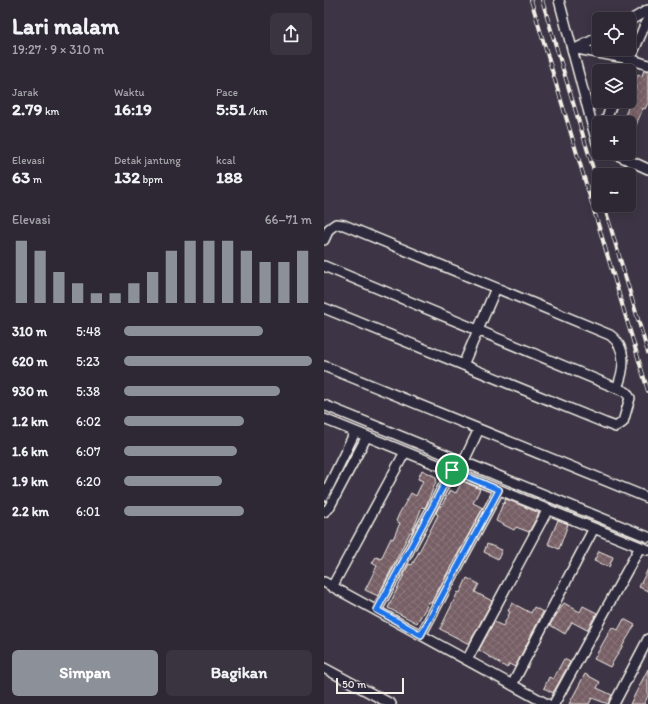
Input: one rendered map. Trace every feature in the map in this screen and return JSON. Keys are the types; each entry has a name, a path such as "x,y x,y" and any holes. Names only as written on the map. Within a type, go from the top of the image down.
{"street":[{"path":"559,0 574,49 592,119"},
{"path":"636,16 648,10"},
{"path":"628,64 648,18"},
{"path":"574,49 592,40"},
{"path":"574,49 630,59 648,65"},
{"path":"630,160 647,167"},
{"path":"324,240 329,228 336,224 344,225 614,338 624,363 623,374 617,388"},
{"path":"324,266 626,392 630,398 623,422 616,426 324,308"},
{"path":"463,365 496,288"},
{"path":"324,366 648,498"},
{"path":"324,406 648,537"},
{"path":"324,419 644,548 554,704"},
{"path":"463,463 479,429"},
{"path":"324,496 355,432"},
{"path":"324,512 329,508 367,436"},
{"path":"405,452 328,584 547,704"},
{"path":"377,610 452,470"},
{"path":"421,635 499,490"},
{"path":"467,660 548,509"},
{"path":"512,685 594,528"},
{"path":"614,704 648,639"},
{"path":"324,668 391,704"}],"building":[{"path":"644,70 648,71 648,103 645,109 643,108 636,125 636,116 625,116 628,108 636,108 636,79 638,74 642,76"},
{"path":"422,470 436,477 435,478 437,479 425,508 422,507 412,532 410,532 378,596 365,590 377,566 372,563 376,557 381,559 391,538 393,539 400,523 396,521 399,514 411,493 416,496 423,481 418,479"},
{"path":"462,481 480,489 473,503 483,508 431,603 429,602 417,623 388,608 409,564 412,565 438,515 436,513 439,506 441,507 450,490 456,493"},
{"path":"506,499 539,513 529,532 516,527 514,530 496,521"},
{"path":"558,520 568,524 559,549 548,544"},
{"path":"487,544 502,550 498,559 484,552"},
{"path":"599,551 613,557 609,567 594,561"},
{"path":"648,569 648,591 639,587"},
{"path":"467,578 479,584 475,592 492,601 469,644 440,629 458,592 460,593"},
{"path":"512,603 531,613 534,607 543,612 515,667 509,664 507,668 479,650 494,622 503,626 510,612 508,611"},
{"path":"564,603 580,612 583,606 597,613 587,630 572,622 565,634 550,625"},
{"path":"624,619 635,625 610,667 594,659 612,627 618,630"},
{"path":"564,659 570,662 553,693 544,688 549,677 553,679"},
{"path":"648,669 648,696 644,704 630,704"},
{"path":"585,674 600,682 597,688 612,695 608,704 592,698 589,704 569,704"}],"railway":[{"path":"531,0 648,391"},
{"path":"542,0 593,168"},
{"path":"606,212 648,353"}],"route":[{"path":"452,470 499,490 421,635 377,610 452,470"}]}
